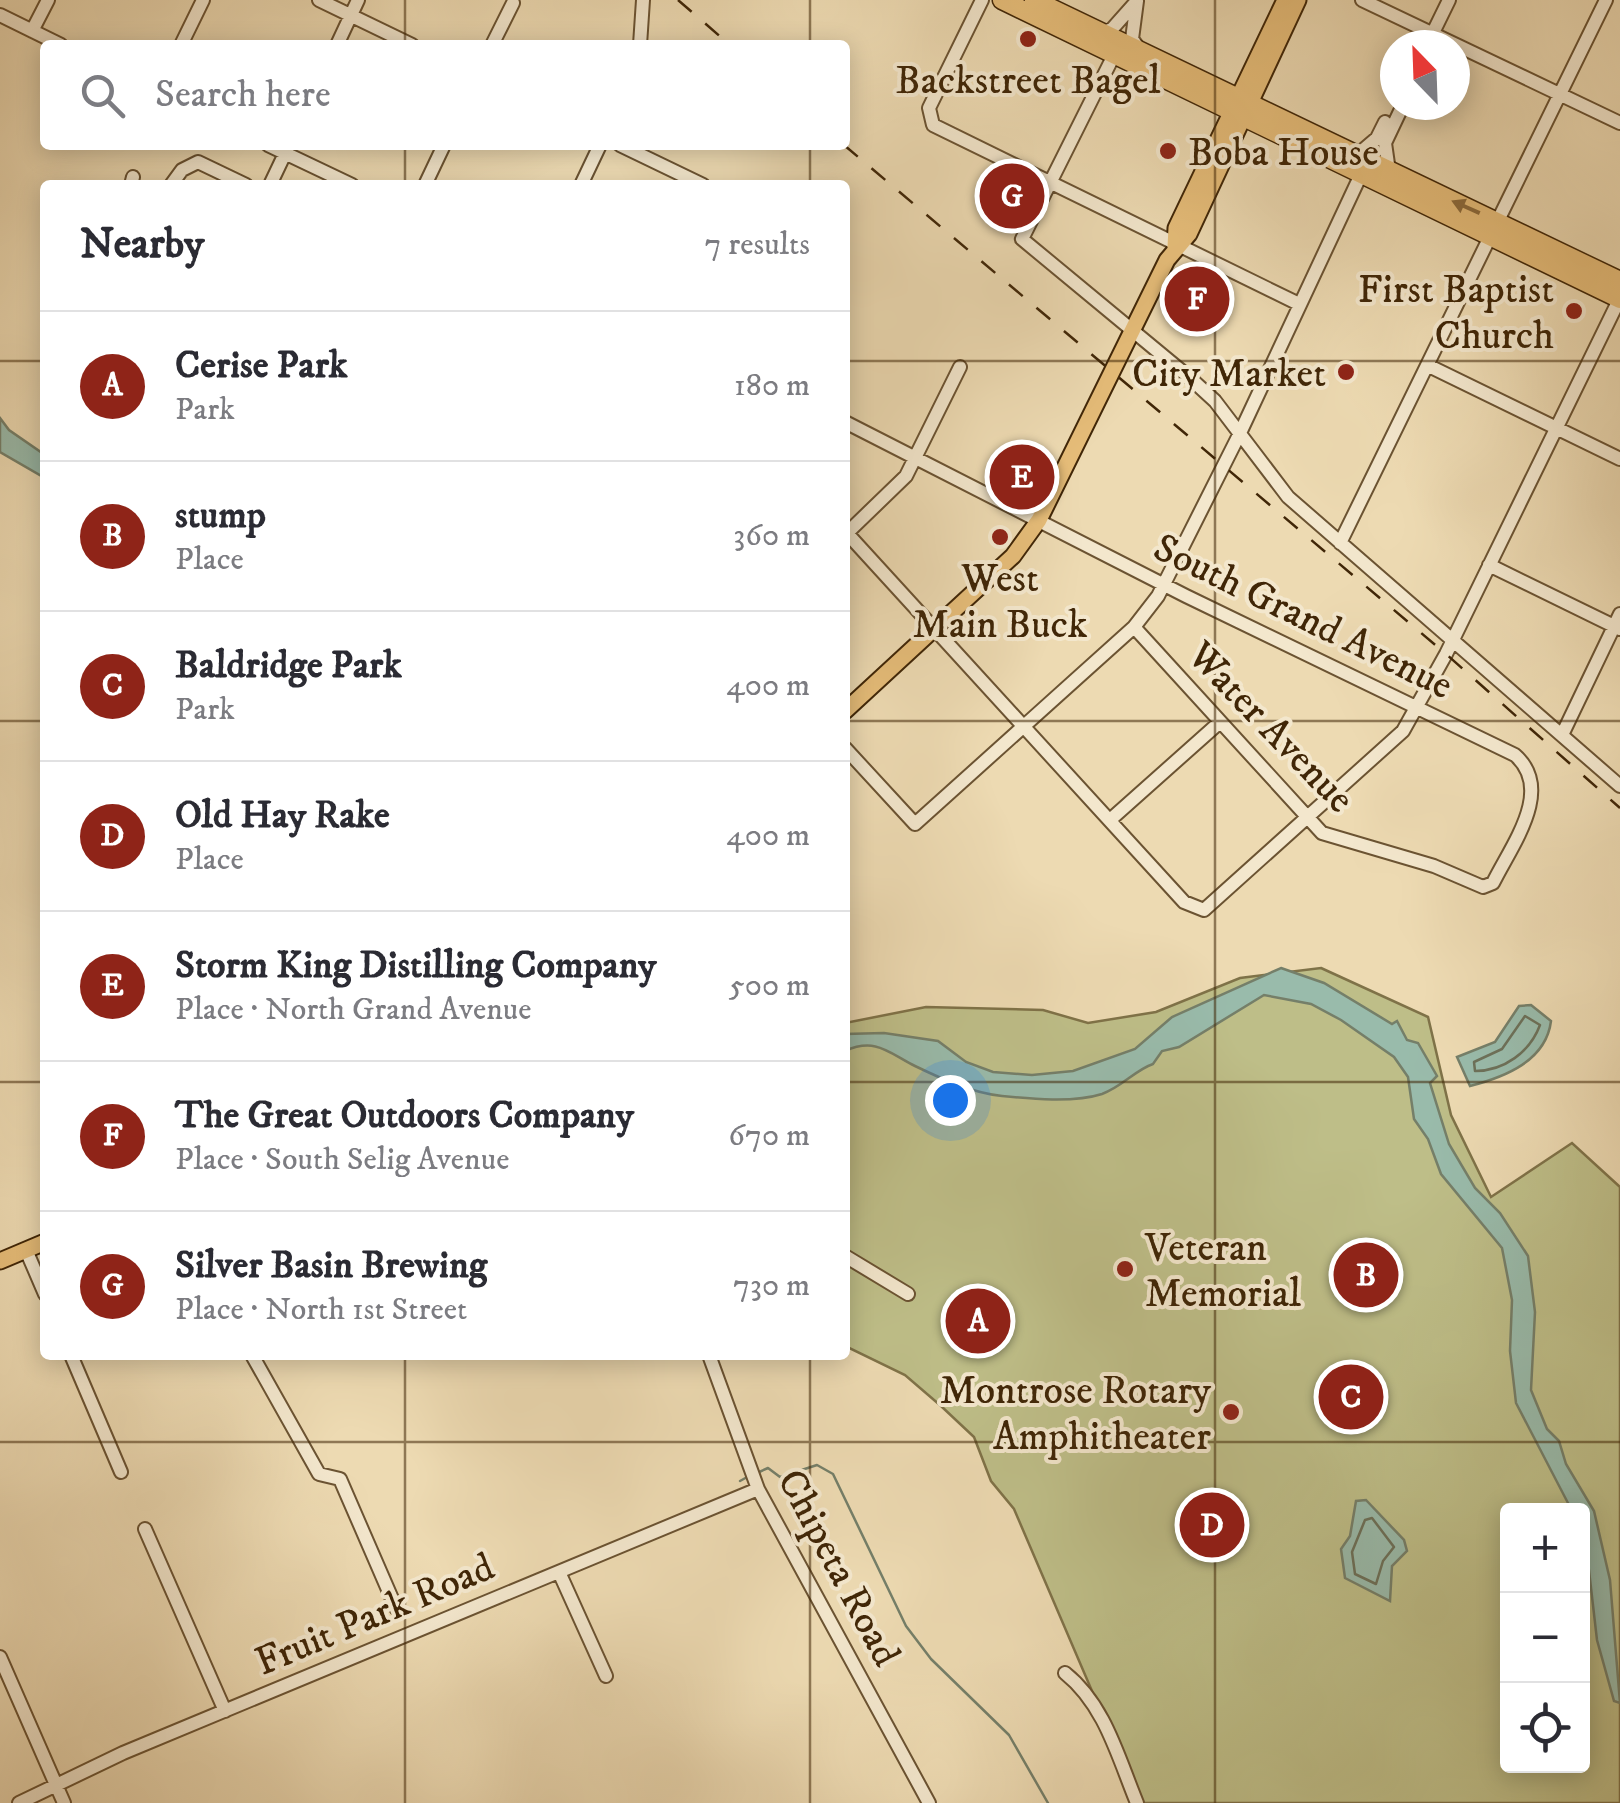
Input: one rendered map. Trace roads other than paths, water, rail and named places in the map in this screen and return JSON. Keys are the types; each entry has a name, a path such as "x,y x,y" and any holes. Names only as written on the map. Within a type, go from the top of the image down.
{"highway":[{"path":"1002,0 1117,49 1493,229 1620,282"},
{"path":"1034,0 1102,34 1117,49 1142,52 1240,107"},
{"path":"1362,164 1389,172 1620,299"}],"main road":[{"path":"850,706 1014,556 1039,520 1175,247 1185,242 1285,0"},
{"path":"1240,107 1298,0"},
{"path":"0,1260 40,1244"}],"street":[{"path":"32,31 48,0"},
{"path":"183,40 203,0"},
{"path":"319,0 402,40"},
{"path":"338,40 358,0"},
{"path":"640,40 643,0"},
{"path":"982,0 929,108 930,120 940,130 1299,304"},
{"path":"1102,34 1121,20 1137,0"},
{"path":"1137,0 1132,39 1142,52"},
{"path":"1362,0 1414,30"},
{"path":"1433,30 1448,0"},
{"path":"1340,543 1606,0"},
{"path":"494,40 513,3"},
{"path":"0,16 51,40"},
{"path":"1117,49 1022,239 1215,401 1288,497 1620,786"},
{"path":"1470,56 1620,123"},
{"path":"850,753 916,824 1022,724 1134,627 1165,583 1240,433 1362,164 1386,120"},
{"path":"1389,172 1384,143 1396,120"},
{"path":"272,180 287,150"},
{"path":"289,150 343,180"},
{"path":"427,180 442,150"},
{"path":"583,180 598,150"},
{"path":"630,150 693,180"},
{"path":"175,180 182,170 198,162 236,180"},
{"path":"850,537 1184,902 1204,910 1403,731 1418,708 1620,299"},
{"path":"1429,366 1620,459"},
{"path":"850,529 906,476 960,367"},
{"name":"South Grand Avenue","path":"850,425 1515,756 1532,778 1533,798 1489,887"},
{"path":"1489,565 1618,623 1562,735"},
{"name":"Water Avenue","path":"1134,627 1331,839 1434,866 1489,887"},
{"path":"1110,820 1220,722"},
{"path":"26,1250 40,1282"},
{"path":"850,1259 908,1294"},
{"path":"73,1360 121,1472"},
{"path":"255,1360 319,1474 340,1480 396,1608"},
{"name":"Chipeta Road","path":"711,1360 758,1489 929,1803"},
{"name":"Fruit Park Road","path":"18,1803 224,1711 758,1489"},
{"path":"145,1529 224,1711"},
{"path":"559,1572 606,1676"},
{"path":"0,1656 64,1803"},
{"path":"1065,1674 1086,1690 1100,1713 1137,1803"}],"water":[{"path":"0,418 9,430 40,452 40,475 0,452"},
{"path":"1281,968 1324,983 1392,1024 1397,1021 1407,1040 1418,1043 1437,1076 1430,1083 1449,1144 1475,1188 1500,1213 1528,1256 1535,1312 1531,1390 1547,1429 1559,1441 1566,1464 1589,1503 1568,1503 1516,1403 1510,1351 1512,1300 1502,1248 1441,1174 1428,1139 1414,1119 1408,1077 1394,1057 1341,1020 1311,1004 1264,995 1179,1047 1162,1051 1153,1064 1109,1091 1079,1099 1039,1099 968,1089 882,1048 850,1049 850,1034 884,1033 938,1041 966,1062 993,1072 1032,1075 1073,1071 1135,1049 1172,1017"},
{"path":"1531,1005 1551,1021 1541,1047 1510,1072 1470,1086 1457,1057 1495,1042 1519,1006"},
{"path":"1366,1500 1404,1540 1407,1551 1392,1566 1390,1601 1345,1578 1341,1549 1350,1536 1356,1501"},
{"path":"1590,1504 1610,1580 1620,1703 1614,1701 1597,1640 1590,1579"}],"waterway":[{"path":"757,1473 768,1468 780,1477 817,1465 833,1474 906,1626 931,1659 1009,1735 1048,1803"},
{"path":"740,1481 749,1476"}],"railway":[{"path":"678,0 724,40"},
{"path":"850,150 1446,654 1620,808"}],"place":[{"name":"Backstreet Bagel","path":"1028,39"},
{"name":"Boba House","path":"1168,151"},
{"name":"Silver Basin Brewing","path":"1012,196"},
{"name":"The Great Outdoors Company","path":"1197,299"},
{"name":"First Baptist Church","path":"1574,311"},
{"name":"City Market","path":"1346,372"},
{"name":"Storm King Distilling Company","path":"1022,477"},
{"name":"West Main Buck","path":"1000,537"},
{"name":"Veteran Memorial","path":"1125,1269"},
{"name":"stump","path":"1366,1275"},
{"name":"Cerise Park","path":"978,1321"},
{"name":"Baldridge Park","path":"1351,1397"},
{"name":"Montrose Rotary Amphitheater","path":"1231,1412"},
{"name":"Old Hay Rake","path":"1212,1525"}]}
